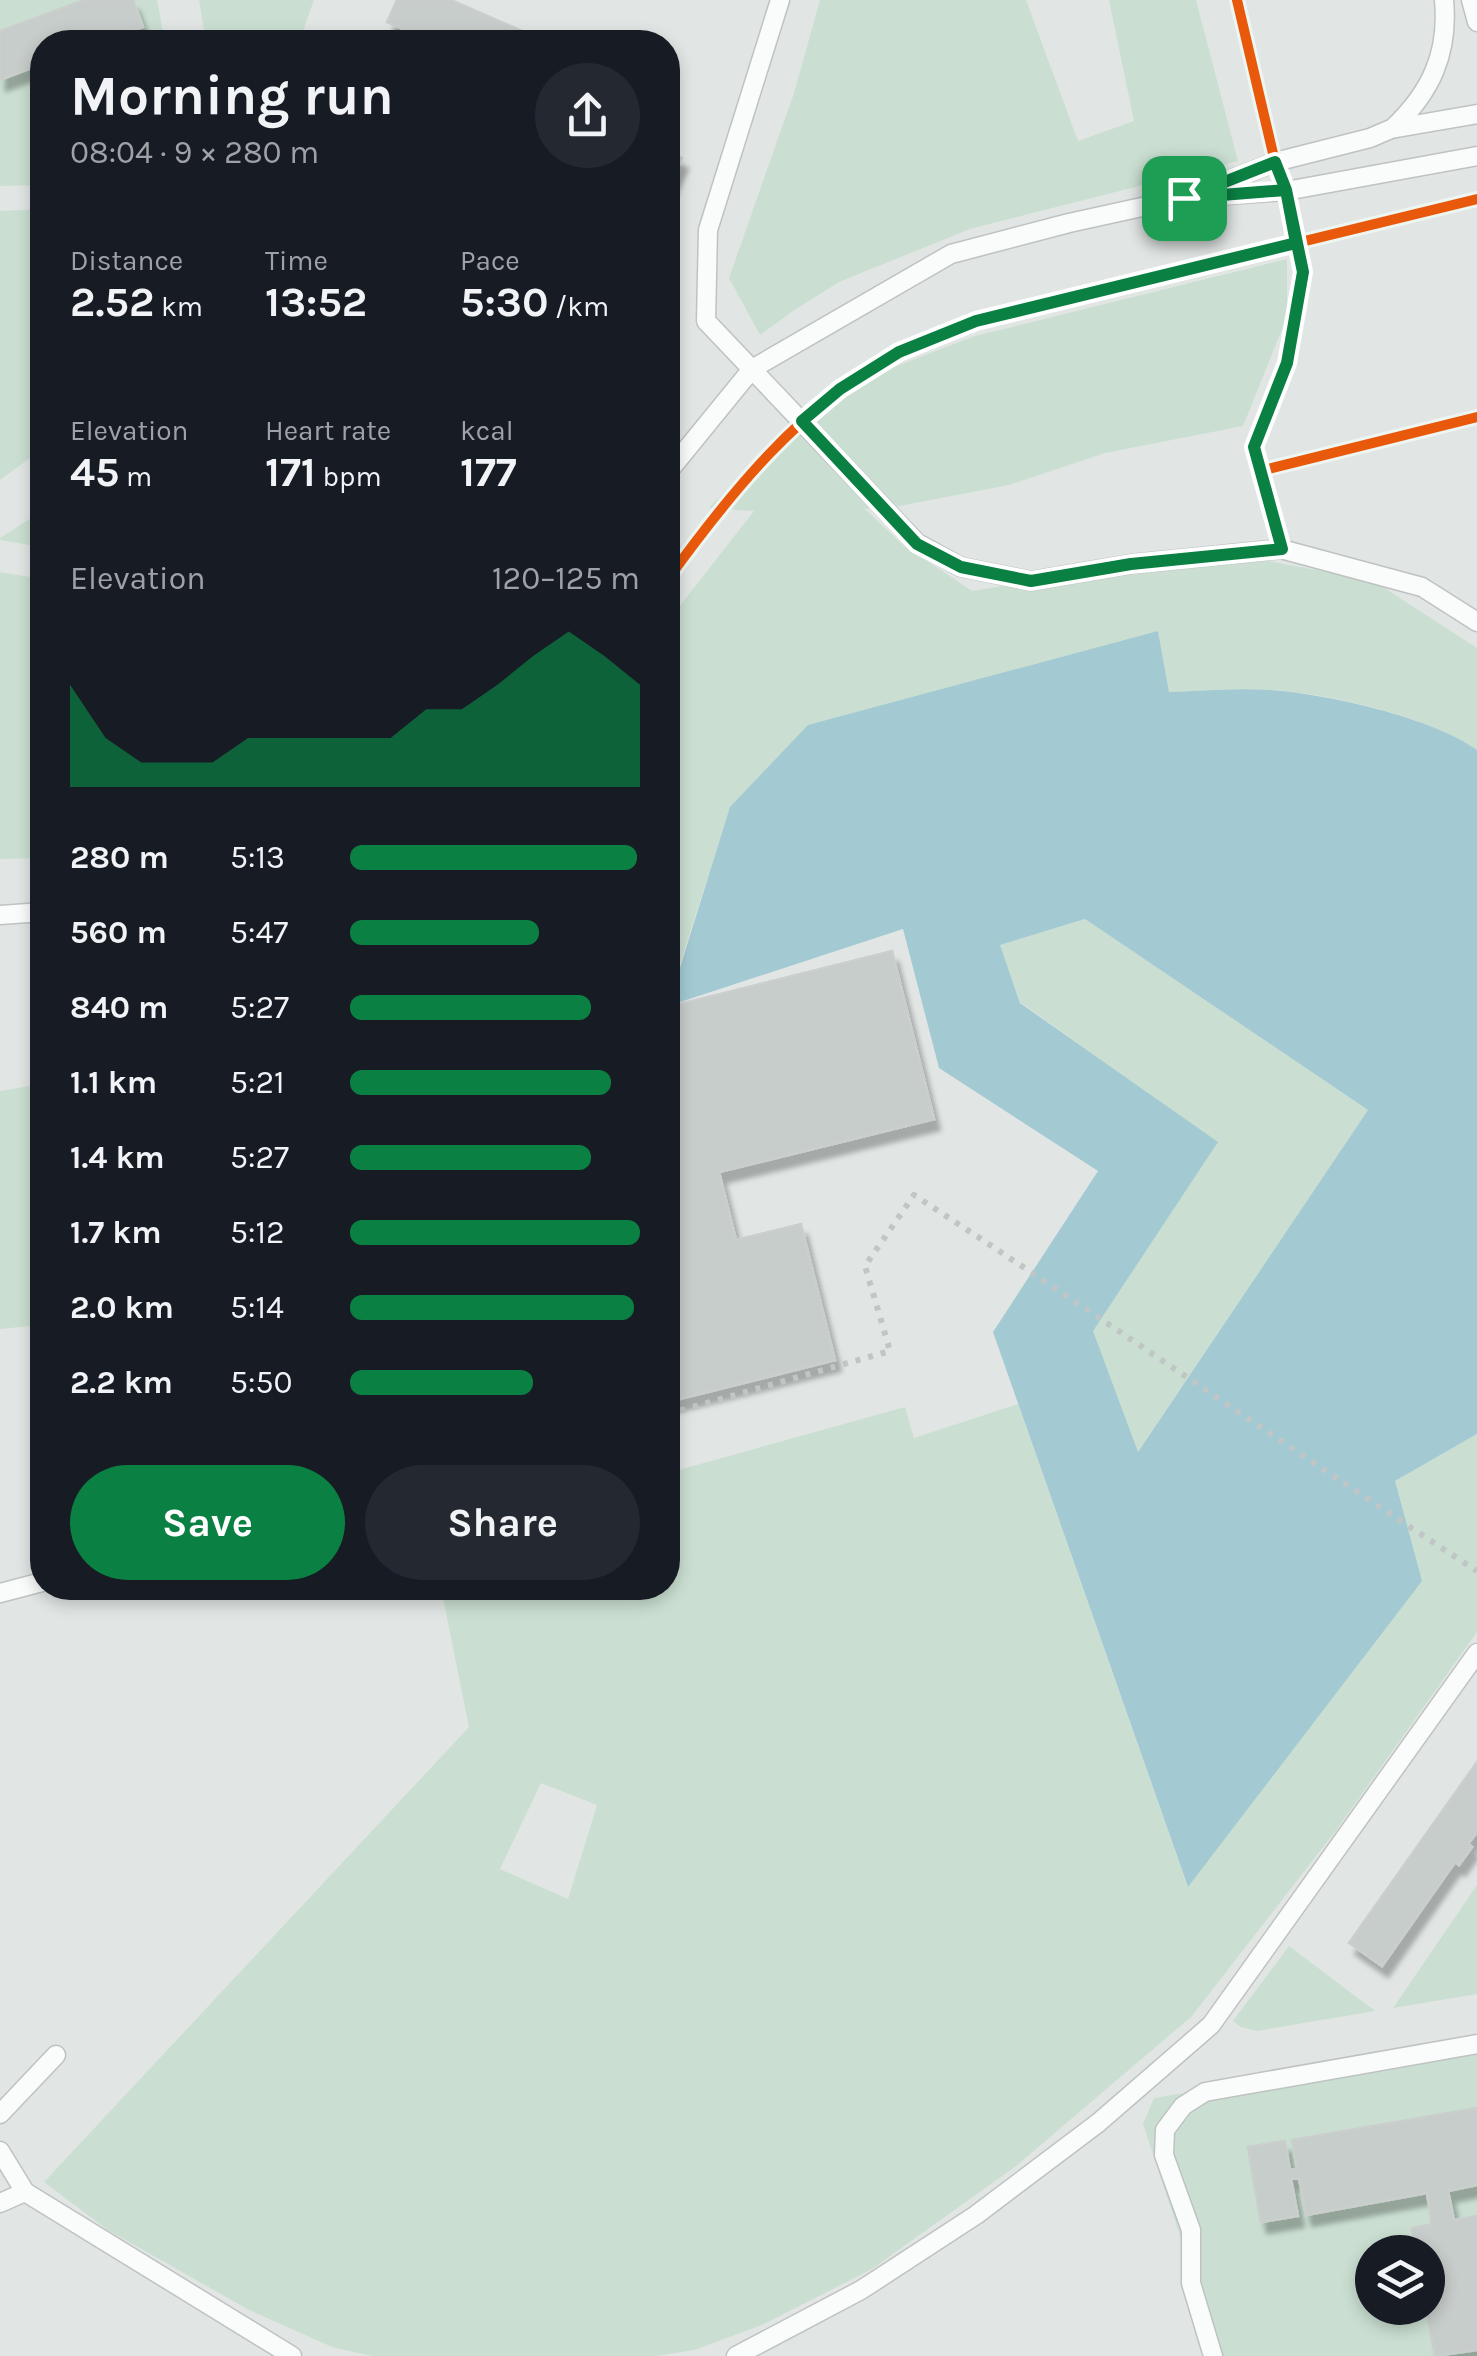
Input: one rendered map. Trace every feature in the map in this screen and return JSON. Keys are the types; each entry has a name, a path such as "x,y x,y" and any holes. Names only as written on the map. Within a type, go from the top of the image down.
{"lane":[{"path":"780,0 708,230 706,320 917,544 961,567 1031,581 1131,564 1282,549 1422,587 1477,622"},
{"path":"1392,129 1427,88 1441,57 1444,0"},
{"path":"1471,0 1477,22"},
{"path":"1184,198 1275,162 1392,129 1477,114"},
{"path":"680,457 752,369 952,254 1184,198 1286,190 1477,156"},
{"path":"0,915 30,913"},
{"path":"0,1593 30,1585"},
{"path":"736,2356 861,2290 976,2215 1098,2124 1211,2025 1477,1652"},
{"path":"1213,2356 1191,2283 1191,2230 1164,2154 1165,2130 1182,2106 1205,2092 1477,2044"},
{"path":"0,2114 56,2056"},
{"path":"0,2152 25,2192 292,2356"},
{"path":"0,2203 25,2192"}],"path":[{"path":"680,1411 890,1351 865,1266 914,1195 1477,1571"}],"green space":[{"path":"0,0 157,0 163,30 30,30 30,185 0,186"},
{"path":"199,0 314,0 303,30 204,30"},
{"path":"820,0 1026,0 1078,141 1134,121 1109,0 1196,0 1238,161 970,229 839,282 760,335 729,278 794,93"},
{"path":"30,210 30,458 0,480 0,211"},
{"path":"1287,259 1287,317 1243,426 1105,453 1009,485 865,509 902,544 972,591 1235,555 1372,580 1477,648 1477,750 1406,717 1320,696 1258,689 1169,692 1158,631 730,808 680,964 680,606 754,511 709,508 769,447 831,404 894,367 975,336"},
{"path":"28,520 30,545 0,540 0,538"},
{"path":"0,572 30,577 30,858 0,859"},
{"path":"1085,919 1368,1110 1137,1453 1092,1331 1217,1142 1020,1002 999,945"},
{"path":"30,1086 30,1326 0,1329 0,1091"},
{"path":"1018,1404 1187,1885 1395,1481 1477,1434 1477,1632 1337,1829 1192,2016 1016,2166 872,2269 762,2325 694,2350 656,2356 372,2356 332,2347 249,2310 108,2230 44,2182 469,1727 443,1600 680,1600 680,1470 905,1407 914,1438","holes":["541,1783 597,1805 568,1899 500,1869"]},
{"path":"1477,1885 1477,1994 1393,2008"},
{"path":"1289,1946 1375,2011 1257,2031 1233,2021"},
{"path":"1477,2044 1477,2356 1220,2356 1143,2124 1154,2098"}],"water":[{"path":"1158,631 1169,692 1258,689 1320,696 1433,727 1477,750 1477,1434 1395,1481 1422,1581 1188,1887 993,1332 1098,1171 939,1068 903,929 680,1002 680,967 730,807 808,725","holes":["1085,919 1368,1110 1138,1452 1093,1331 1218,1142 1020,1003 1000,945"]}],"building":[{"path":"84,0 133,0 143,27 30,30 30,69 0,80 0,31"},
{"path":"397,0 451,0 520,30 406,30 387,22"},
{"path":"892,951 934,1119 719,1172 736,1240 801,1224 835,1360 680,1399 680,1004"},
{"path":"1477,1762 1477,1832 1468,1844 1472,1847 1459,1865 1455,1862 1382,1966 1349,1943"},
{"path":"1477,2108 1477,2185 1448,2191 1454,2220 1477,2216 1477,2350 1435,2356 1429,2325 1445,2325 1445,2235 1413,2235 1412,2228 1432,2224 1427,2193 1306,2215 1299,2178 1291,2179 1298,2216 1261,2222 1248,2147 1285,2141 1290,2170 1297,2169 1292,2140"}],"cycle path":[{"path":"1237,0 1303,272 1287,363 1254,447 1281,549"},
{"path":"680,563 743,483 799,424 863,374 907,348 977,321 1477,199"},
{"path":"1260,471 1477,417"}],"route":[{"path":"1184,198 1275,162 1286,190 1303,272 1287,363 1254,447 1282,549 1131,564 1031,581 961,567 917,544 802,421 840,389 899,352 976,321 1296,243 1286,190 1184,198"}]}
